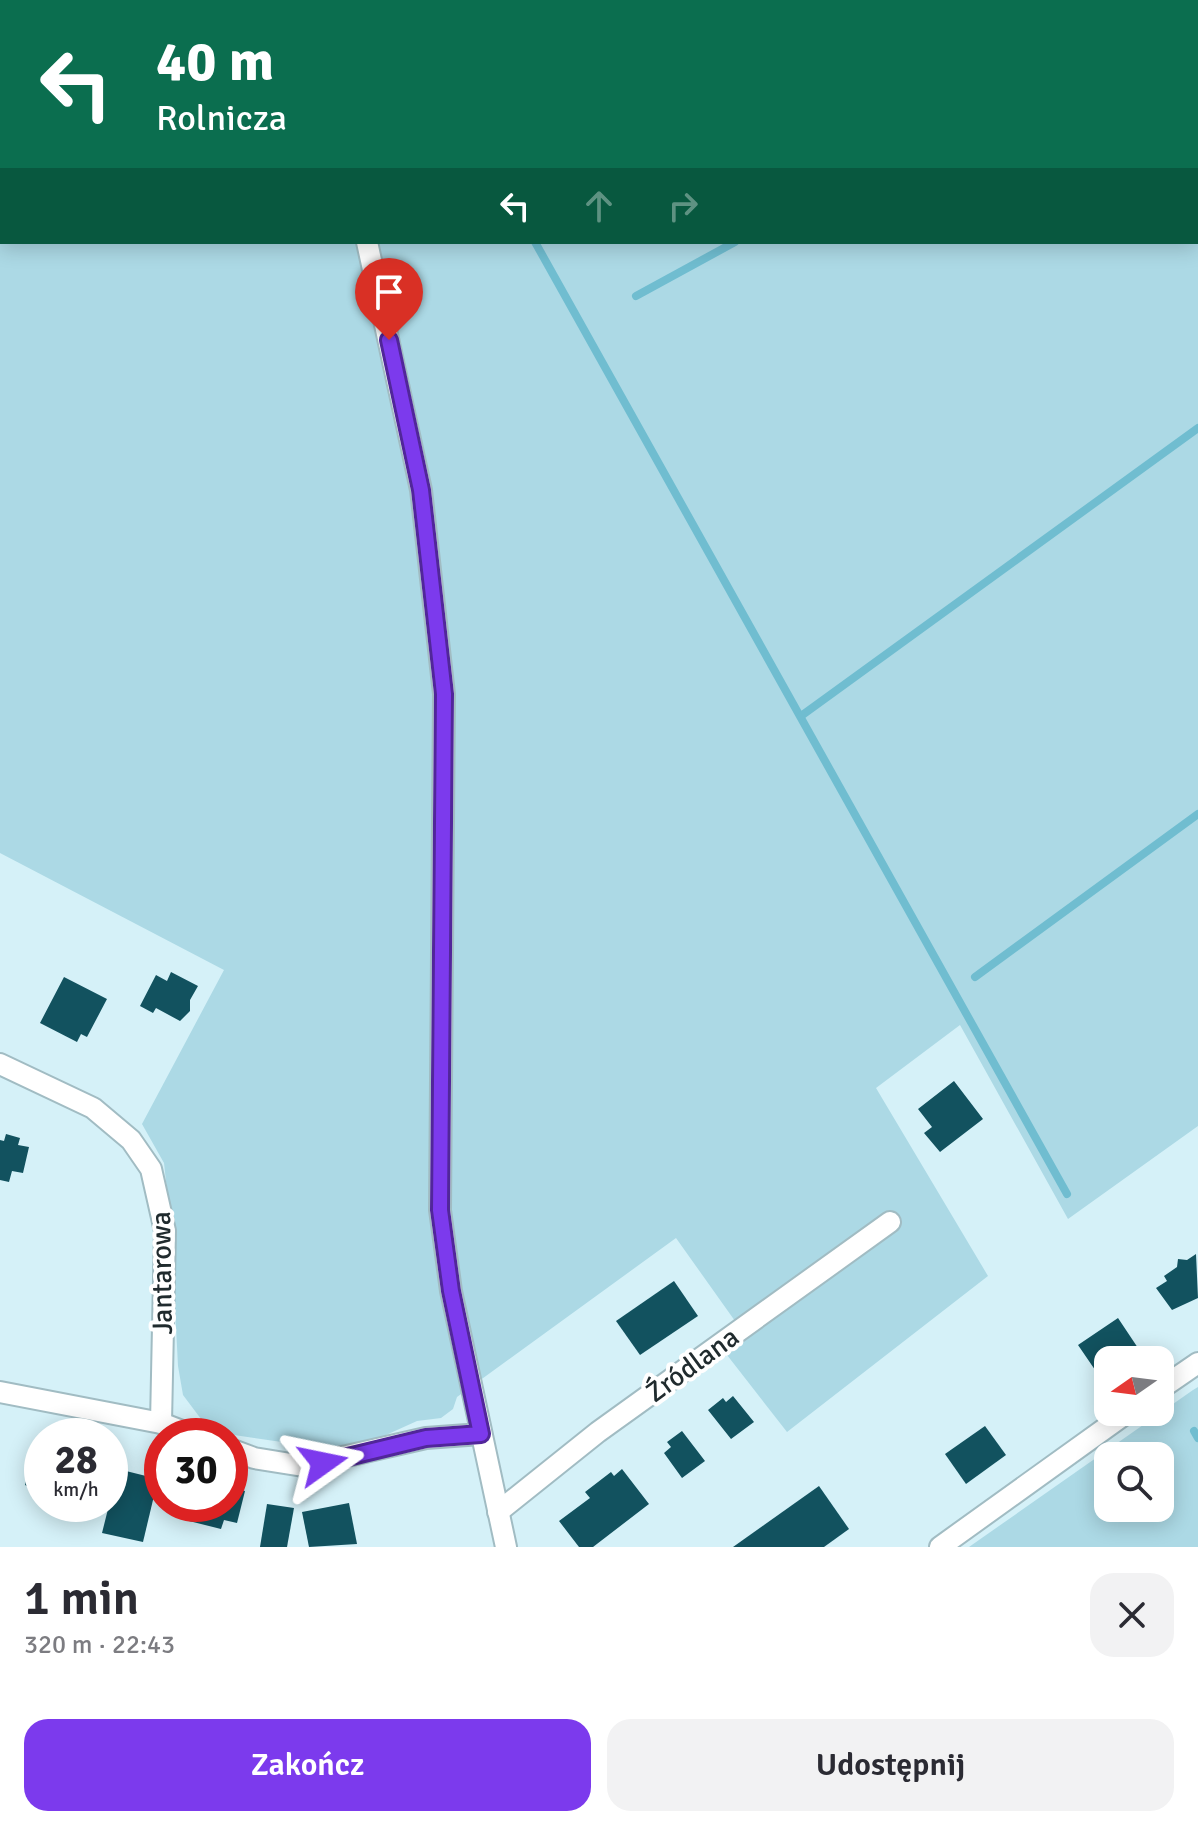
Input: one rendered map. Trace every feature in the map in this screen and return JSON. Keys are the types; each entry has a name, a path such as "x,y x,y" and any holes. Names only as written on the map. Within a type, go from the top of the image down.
{"street":[{"path":"367,245 421,490 444,694 440,1210 451,1291 506,1547"},
{"name":"Jantarowa","path":"0,1064 93,1108 131,1140 151,1169 165,1231 161,1418"},
{"name":"Źródlana","path":"498,1512 598,1432 890,1222"},
{"path":"1174,1379 1198,1363"},
{"path":"0,1392 144,1420"},
{"path":"940,1547 1109,1426"},
{"path":"248,1456 303,1466 426,1438 481,1434"}],"shaded area":[{"path":"0,244 1198,244 1198,1126 1068,1219 960,1025 876,1088 988,1276 787,1432 713,1337 735,1321 676,1238 457,1397 453,1409 441,1418 417,1421 375,1440 323,1448 248,1437 248,1418 200,1418 183,1395 178,1366 171,1227 164,1163 142,1124 224,970 0,853"},
{"path":"1198,1387 1198,1547 969,1547 1094,1460 1094,1522 1174,1522 1174,1442 1119,1442 1142,1426 1174,1426 1174,1404"}],"building":[{"path":"171,972 198,986 190,1000 190,1011 180,1021 156,1008 153,1013 140,1006 156,975 167,981"},
{"path":"64,977 107,999 87,1037 81,1034 77,1042 40,1023"},
{"path":"954,1081 983,1119 940,1152 924,1133 932,1127 918,1109"},
{"path":"6,1134 20,1138 18,1145 29,1147 23,1173 12,1171 9,1182 0,1180 0,1140 4,1141"},
{"path":"1196,1254 1198,1298 1172,1310 1156,1288 1167,1281 1164,1276 1177,1267 1178,1259 1187,1260"},
{"path":"674,1281 698,1316 640,1355 616,1321"},
{"path":"1118,1318 1137,1346 1094,1346 1094,1368 1078,1345"},
{"path":"733,1396 754,1422 731,1439 708,1410 723,1398 726,1402"},
{"path":"985,1426 1006,1455 966,1484 945,1454"},
{"path":"682,1431 705,1461 682,1478 664,1453 671,1447 667,1442"},
{"path":"622,1469 649,1504 593,1547 579,1547 559,1521 590,1498 585,1492 611,1472 614,1476"},
{"path":"128,1472 144,1476 144,1522 148,1522 143,1542 102,1533 105,1522 128,1522"},
{"path":"819,1486 849,1529 824,1547 733,1547"},
{"path":"349,1503 357,1544 309,1547 302,1512"},
{"path":"267,1504 294,1508 287,1547 260,1547"},
{"path":"193,1522 223,1522 221,1529"}],"waterway":[{"path":"536,244 1067,1194"},
{"path":"636,296 731,244"},
{"path":"801,716 1198,428"},
{"path":"975,977 1198,814"},
{"path":"1194,1431 1198,1438"}],"route":[{"path":"323,1463 426,1438 481,1434 451,1291 440,1210 444,694 421,490 389,340"}]}
